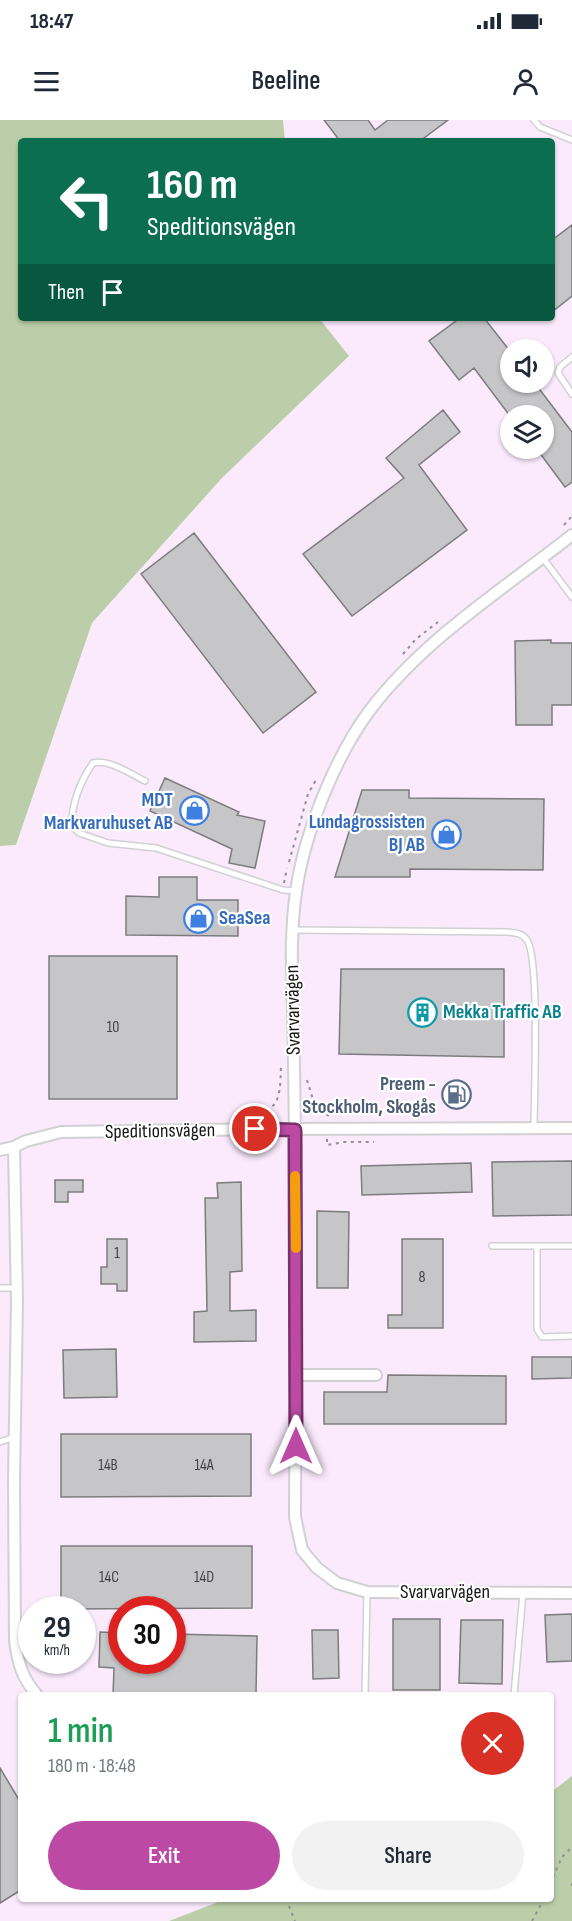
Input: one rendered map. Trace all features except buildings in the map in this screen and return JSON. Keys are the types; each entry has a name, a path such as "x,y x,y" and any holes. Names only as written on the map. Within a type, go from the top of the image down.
{"street":[{"name":"Svarvarvägen","path":"572,535 441,636 409,664 369,712 342,755 323,798 308,842 296,891 291,949 295,1130 295,1517 302,1550 317,1568 337,1584 367,1592 572,1593"},
{"name":"Speditionsvägen","path":"0,1150 61,1132 572,1128"},
{"path":"14,1147 17,1288 15,1641 18,1665 26,1682 34,1692"},
{"path":"296,1375 376,1376"}],"lane":[{"path":"534,120 540,127 572,140"},
{"path":"572,357 560,367 558,373 572,394"},
{"path":"543,558 572,597"},
{"path":"145,781 114,766 99,761 93,763 74,807 72,826 79,833 108,843 156,848 283,890 296,891"},
{"path":"293,930 521,934 528,942 534,970 534,1129"},
{"path":"492,1246 572,1246"},
{"path":"537,1246 537,1329 542,1337 572,1336"},
{"path":"0,1288 17,1288"},
{"path":"0,1442 15,1437"},
{"path":"514,1692 523,1591"},
{"path":"365,1692 367,1592"}],"path":[{"path":"559,531 572,516"},
{"path":"401,656 416,639 443,618"},
{"path":"283,890 297,828 308,794 319,775"},
{"path":"228,1118 262,1114 272,1106 280,1095 281,1063"},
{"path":"305,1071 315,1106"},
{"path":"554,1875 562,1857 572,1846"},
{"path":"287,1902 295,1921"},
{"path":"532,1921 542,1902"}],"shaded area":[{"path":"283,120 572,120 572,1776 554,1790 554,1692 18,1692 18,1902 218,1902 169,1921 0,1921 0,846 16,845 92,623 222,478 349,356 321,321 555,321 555,138 285,138"}],"green space":[{"path":"0,120 283,120 285,138 18,138 18,321 321,321 349,356 222,478 92,623 16,845 0,846"},
{"path":"572,1776 572,1921 169,1921 218,1902 554,1902 554,1790"}],"slow traffic":[{"path":"295,1176 296,1248"}],"place":[{"name":"MDT Markvaruhuset AB","path":"194,811"},
{"name":"Lundagrossisten BJ AB","path":"446,834"},
{"name":"SeaSea","path":"198,918"},
{"name":"Mekka Traffic AB","path":"422,1012"},
{"name":"Preem - Stockholm, Skogås","path":"457,1095"}],"route":[{"path":"255,1129 295,1130 296,1446"}]}
